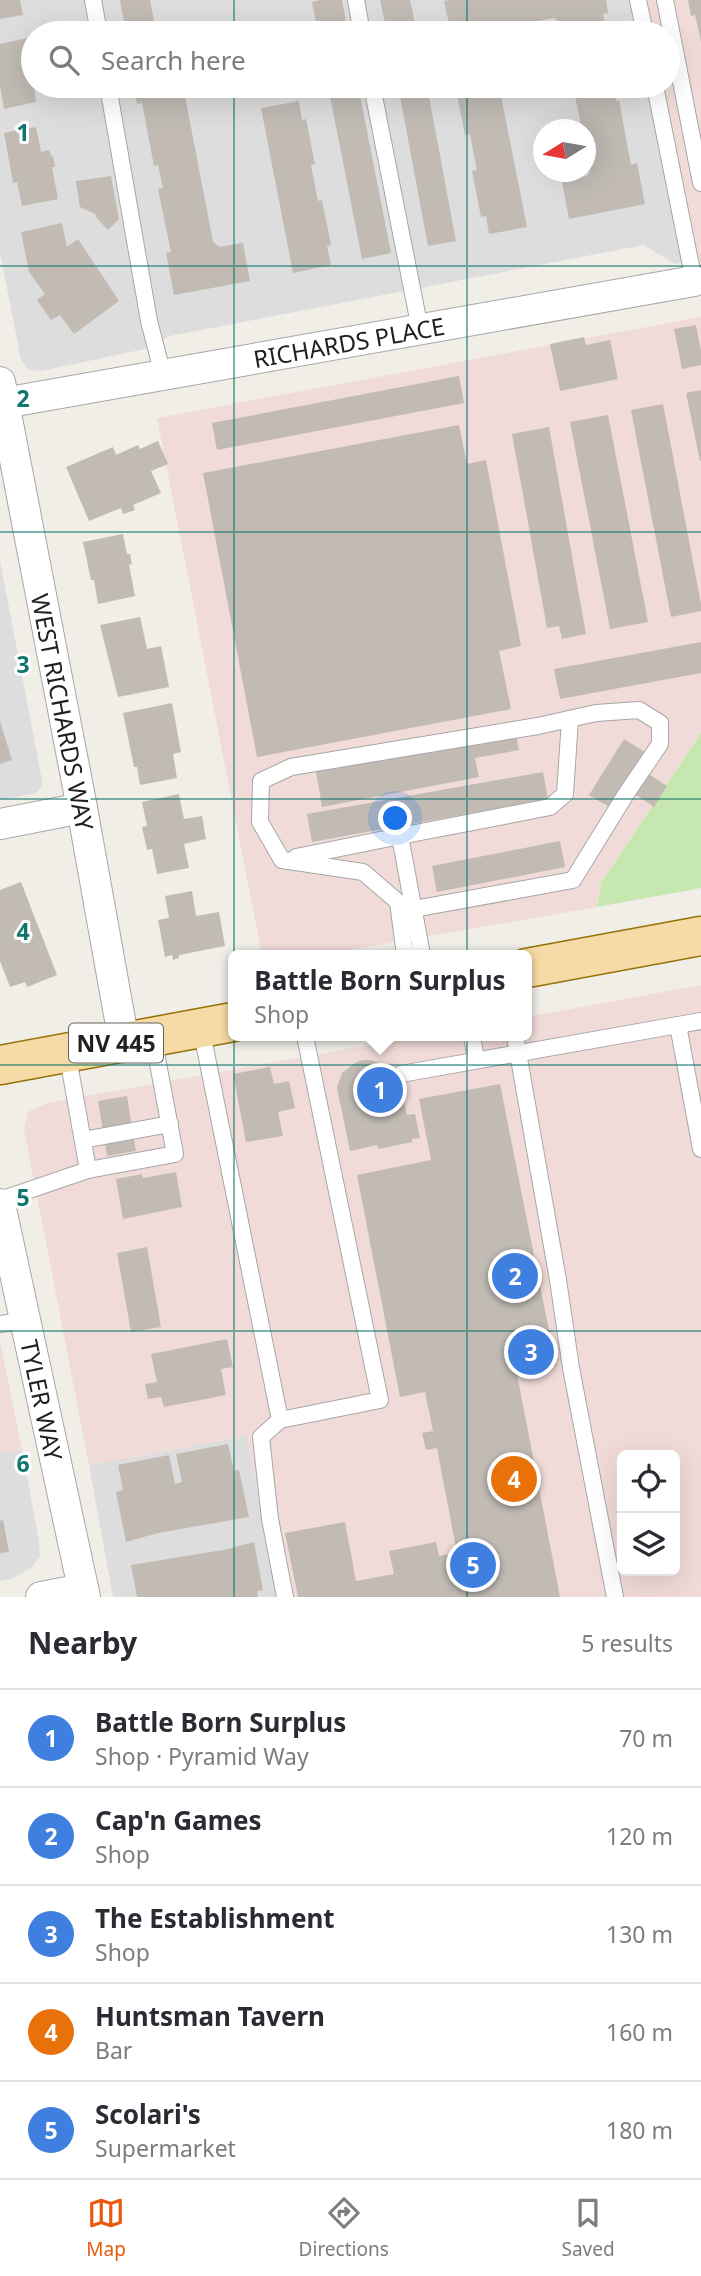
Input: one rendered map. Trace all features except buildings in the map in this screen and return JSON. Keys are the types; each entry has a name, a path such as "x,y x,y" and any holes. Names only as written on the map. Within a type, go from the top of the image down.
{"main road":[{"path":"532,967 701,936"},
{"name":"NV 445","path":"0,1065 217,1025"}],"street":[{"name":"RICHARDS PLACE","path":"2,393 163,375 698,283"},
{"name":"WEST RICHARDS WAY","path":"2,393 82,808 139,1039"},
{"path":"0,824 82,808"},
{"name":"TYLER WAY","path":"0,1202 12,1322 84,1593"},
{"path":"41,1597 84,1593"}],"lane":[{"path":"93,0 97,21"},
{"path":"356,0 360,21"},
{"path":"638,0 642,21"},
{"path":"666,0 670,21"},
{"path":"680,73 701,183"},
{"path":"110,98 149,321 163,375"},
{"path":"374,98 420,329"},
{"path":"658,98 698,283"},
{"path":"282,860 260,822 261,781 291,766 596,713 639,710 660,723 660,744 573,880 414,909"},
{"path":"282,860 550,807 565,794 570,719"},
{"path":"400,836 421,950"},
{"path":"282,860 363,872 398,902 405,950"},
{"path":"401,1074 476,1060 516,1044 701,1021"},
{"path":"217,1025 281,1420"},
{"path":"678,1025 701,1149"},
{"path":"0,1202 89,1170 175,1154 170,1124 139,1039"},
{"path":"285,1597 270,1519 261,1437 281,1420 380,1400 306,1041"},
{"path":"473,1041 476,1060"},
{"path":"516,1044 571,1368 615,1597"},
{"path":"66,1052 89,1170"},
{"path":"83,1140 170,1124"}],"shaded area":[{"path":"0,0 646,0 650,21 21,21 21,98 665,98 697,260 675,264 644,245 170,336 145,349 41,371 29,370 21,360 0,252"},
{"path":"646,0 701,0 701,281 665,98 680,98 680,21 650,21"},
{"path":"701,317 701,733 601,883 597,907 349,950 261,950 157,418"},
{"path":"0,561 42,786 36,793 0,800"},
{"path":"701,985 701,1597 277,1597 247,1436 89,1465 24,1129 28,1112 47,1103 392,1041 532,1041 532,1016"},
{"path":"0,1342 22,1449 0,1453"},
{"path":"247,1436 277,1597 113,1597 89,1465"},
{"path":"22,1449 40,1557 31,1568 11,1579 0,1581 0,1453"}],"green space":[{"path":"701,733 701,888 597,907 601,883"}],"place":[{"name":"Battle Born Surplus","path":"380,1090"},
{"name":"Cap'n Games","path":"515,1276"},
{"name":"The Establishment","path":"531,1352"},
{"name":"Huntsman Tavern","path":"514,1479"},
{"name":"Scolari's","path":"473,1565"}]}
